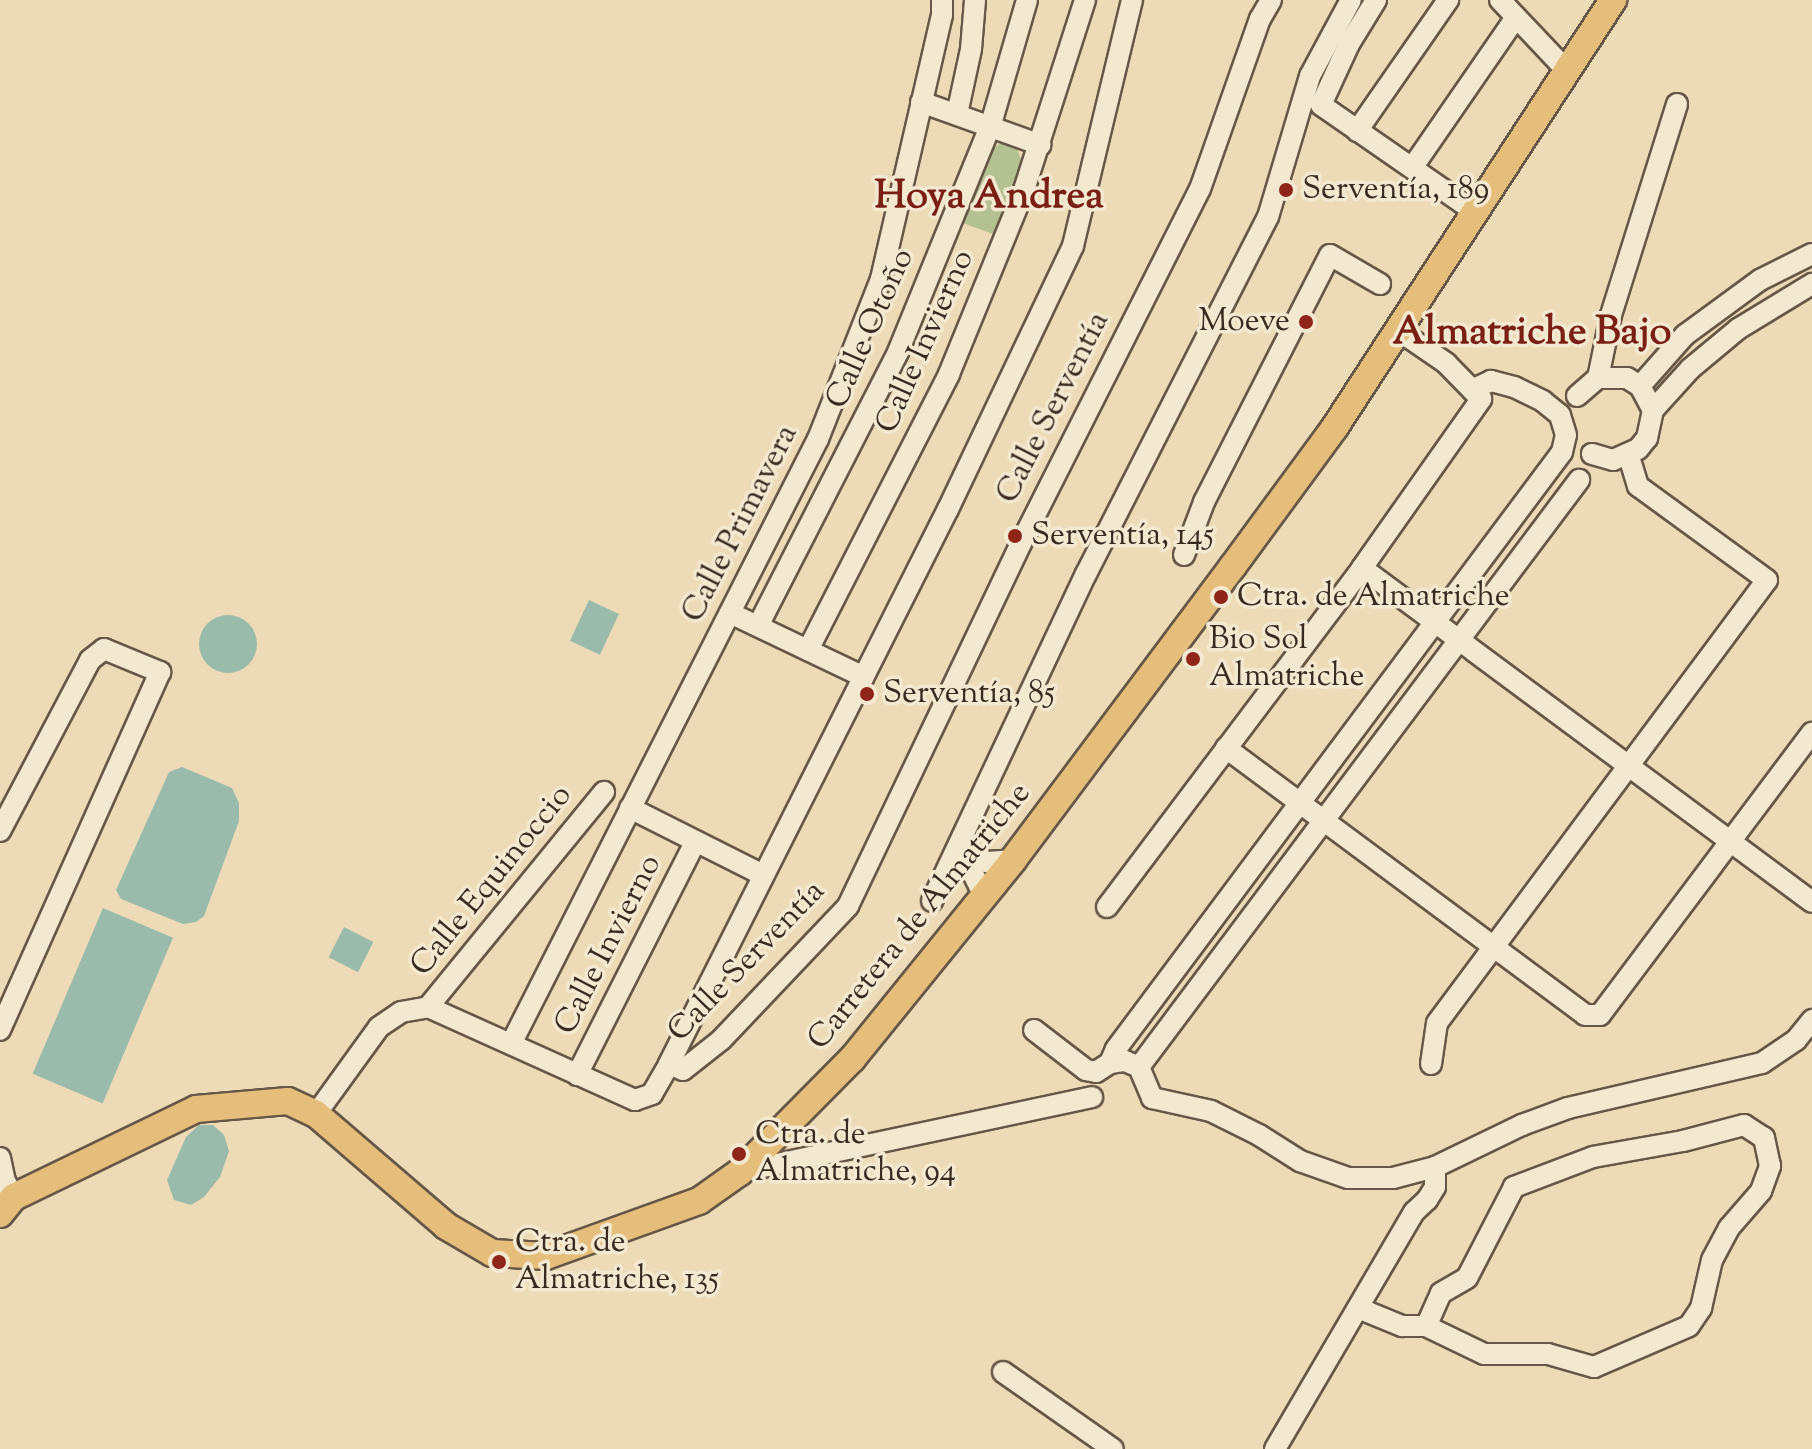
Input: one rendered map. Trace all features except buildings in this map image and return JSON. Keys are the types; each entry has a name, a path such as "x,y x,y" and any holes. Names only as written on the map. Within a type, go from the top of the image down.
{"main road":[{"name":"Carretera de Almatriche","path":"5,1193 196,1109 288,1101 316,1114 446,1226 492,1253 546,1256 699,1201 740,1172 852,1059 1013,860 1335,427 1613,0"}],"street":[{"name":"Calle Primavera","path":"511,1044 818,439 881,279 942,15 942,0"},
{"path":"957,114 971,49 975,0"},
{"name":"Calle Otoño","path":"758,626 898,352 991,124 1027,0"},
{"name":"Calle Invierno","path":"808,650 949,374 1041,145 1085,0"},
{"name":"Calle Serventía","path":"1132,0 1073,246 1036,329 669,1064 683,1070 721,1040 848,906 1021,543 1200,189 1260,19 1271,0"},
{"path":"932,901 1093,560 1268,217 1310,76 1351,0"},
{"path":"1376,0 1349,44 1321,105 1477,213"},
{"path":"1357,131 1448,0"},
{"path":"1500,0 1568,72"},
{"path":"1412,168 1516,17"},
{"path":"921,102 991,124 1041,145"},
{"path":"1577,396 1598,378 1611,315 1677,104"},
{"path":"1640,386 1685,335 1760,280 1812,254"},
{"path":"1184,555 1204,502 1330,255 1380,284"},
{"path":"1592,454 1613,460 1628,454 1647,438 1653,410 1690,369 1738,329 1812,284"},
{"path":"1107,907 1362,568 1481,399 1446,363 1398,330"},
{"path":"1598,378 1627,378 1640,386 1653,410"},
{"path":"1110,1063 1116,1049 1562,452 1566,435 1560,415 1543,401 1514,387 1491,381 1472,390"},
{"path":"1431,1064 1437,1023 1767,580 1638,486 1628,454"},
{"path":"1139,1067 1579,480"},
{"path":"1362,568 1812,902"},
{"path":"730,613 864,677"},
{"path":"0,831 90,660 104,649 160,672 0,1030"},
{"path":"1226,748 1585,1015 1600,1015 1812,733"},
{"name":"Calle Equinoccio","path":"428,1007 604,792"},
{"path":"630,808 763,875"},
{"name":"Calle Invierno","path":"577,1075 695,842"},
{"path":"959,845 986,862 1013,860"},
{"path":"959,845 984,896"},
{"path":"316,1114 379,1027 401,1012 428,1007 635,1100 652,1094 669,1064"},
{"path":"1034,1030 1086,1070 1096,1072 1110,1063 1125,1061 1139,1067 1152,1098 1211,1111 1259,1135 1300,1161 1348,1178 1393,1178 1435,1167 1522,1125 1568,1108 1762,1063 1796,1040 1812,1020"},
{"path":"740,1172 1092,1097"},
{"path":"1358,1308 1402,1326 1426,1326 1484,1354 1548,1354 1594,1367 1689,1326 1701,1308 1712,1260 1729,1228 1761,1191 1770,1166 1764,1138 1744,1125 1683,1141 1593,1157 1514,1187 1467,1278 1441,1293 1426,1326"},
{"path":"0,1158 5,1193"},
{"path":"1275,1449 1414,1212 1435,1187 1435,1167"},
{"path":"1003,1372 1113,1449"}],"green space":[{"path":"1001,143 1017,149 1023,164 996,235 960,222 988,152"}],"shaded area":[{"path":"589,600 619,614 600,655 570,641"},
{"path":"228,615 239,617 248,624 255,633 255,655 248,664 239,671 228,673 217,671 208,664 201,655 199,644 201,633 208,624 217,617"},
{"path":"182,767 232,788 239,803 239,821 204,916 196,922 183,924 121,899 116,890 169,772"},
{"path":"103,908 173,938 103,1103 33,1074"},
{"path":"344,927 373,942 358,972 329,957"},
{"path":"199,1125 213,1125 224,1135 229,1151 220,1177 204,1197 191,1205 174,1200 167,1180 186,1137"}],"place":[{"name":"Serventía, 189","path":"1286,190"},
{"name":"Moeve","path":"1306,322"},
{"name":"Serventía, 145","path":"1015,536"},
{"name":"Ctra. de Almatriche","path":"1221,597"},
{"name":"Bio Sol Almatriche","path":"1193,659"},
{"name":"Serventía, 85","path":"867,694"},
{"name":"Ctra. de Almatriche, 94","path":"739,1154"},
{"name":"Ctra. de Almatriche, 135","path":"499,1262"}],"district":[{"name":"Hoya Andrea","path":"989,198"},
{"name":"Almatriche Bajo","path":"1532,334"}]}
